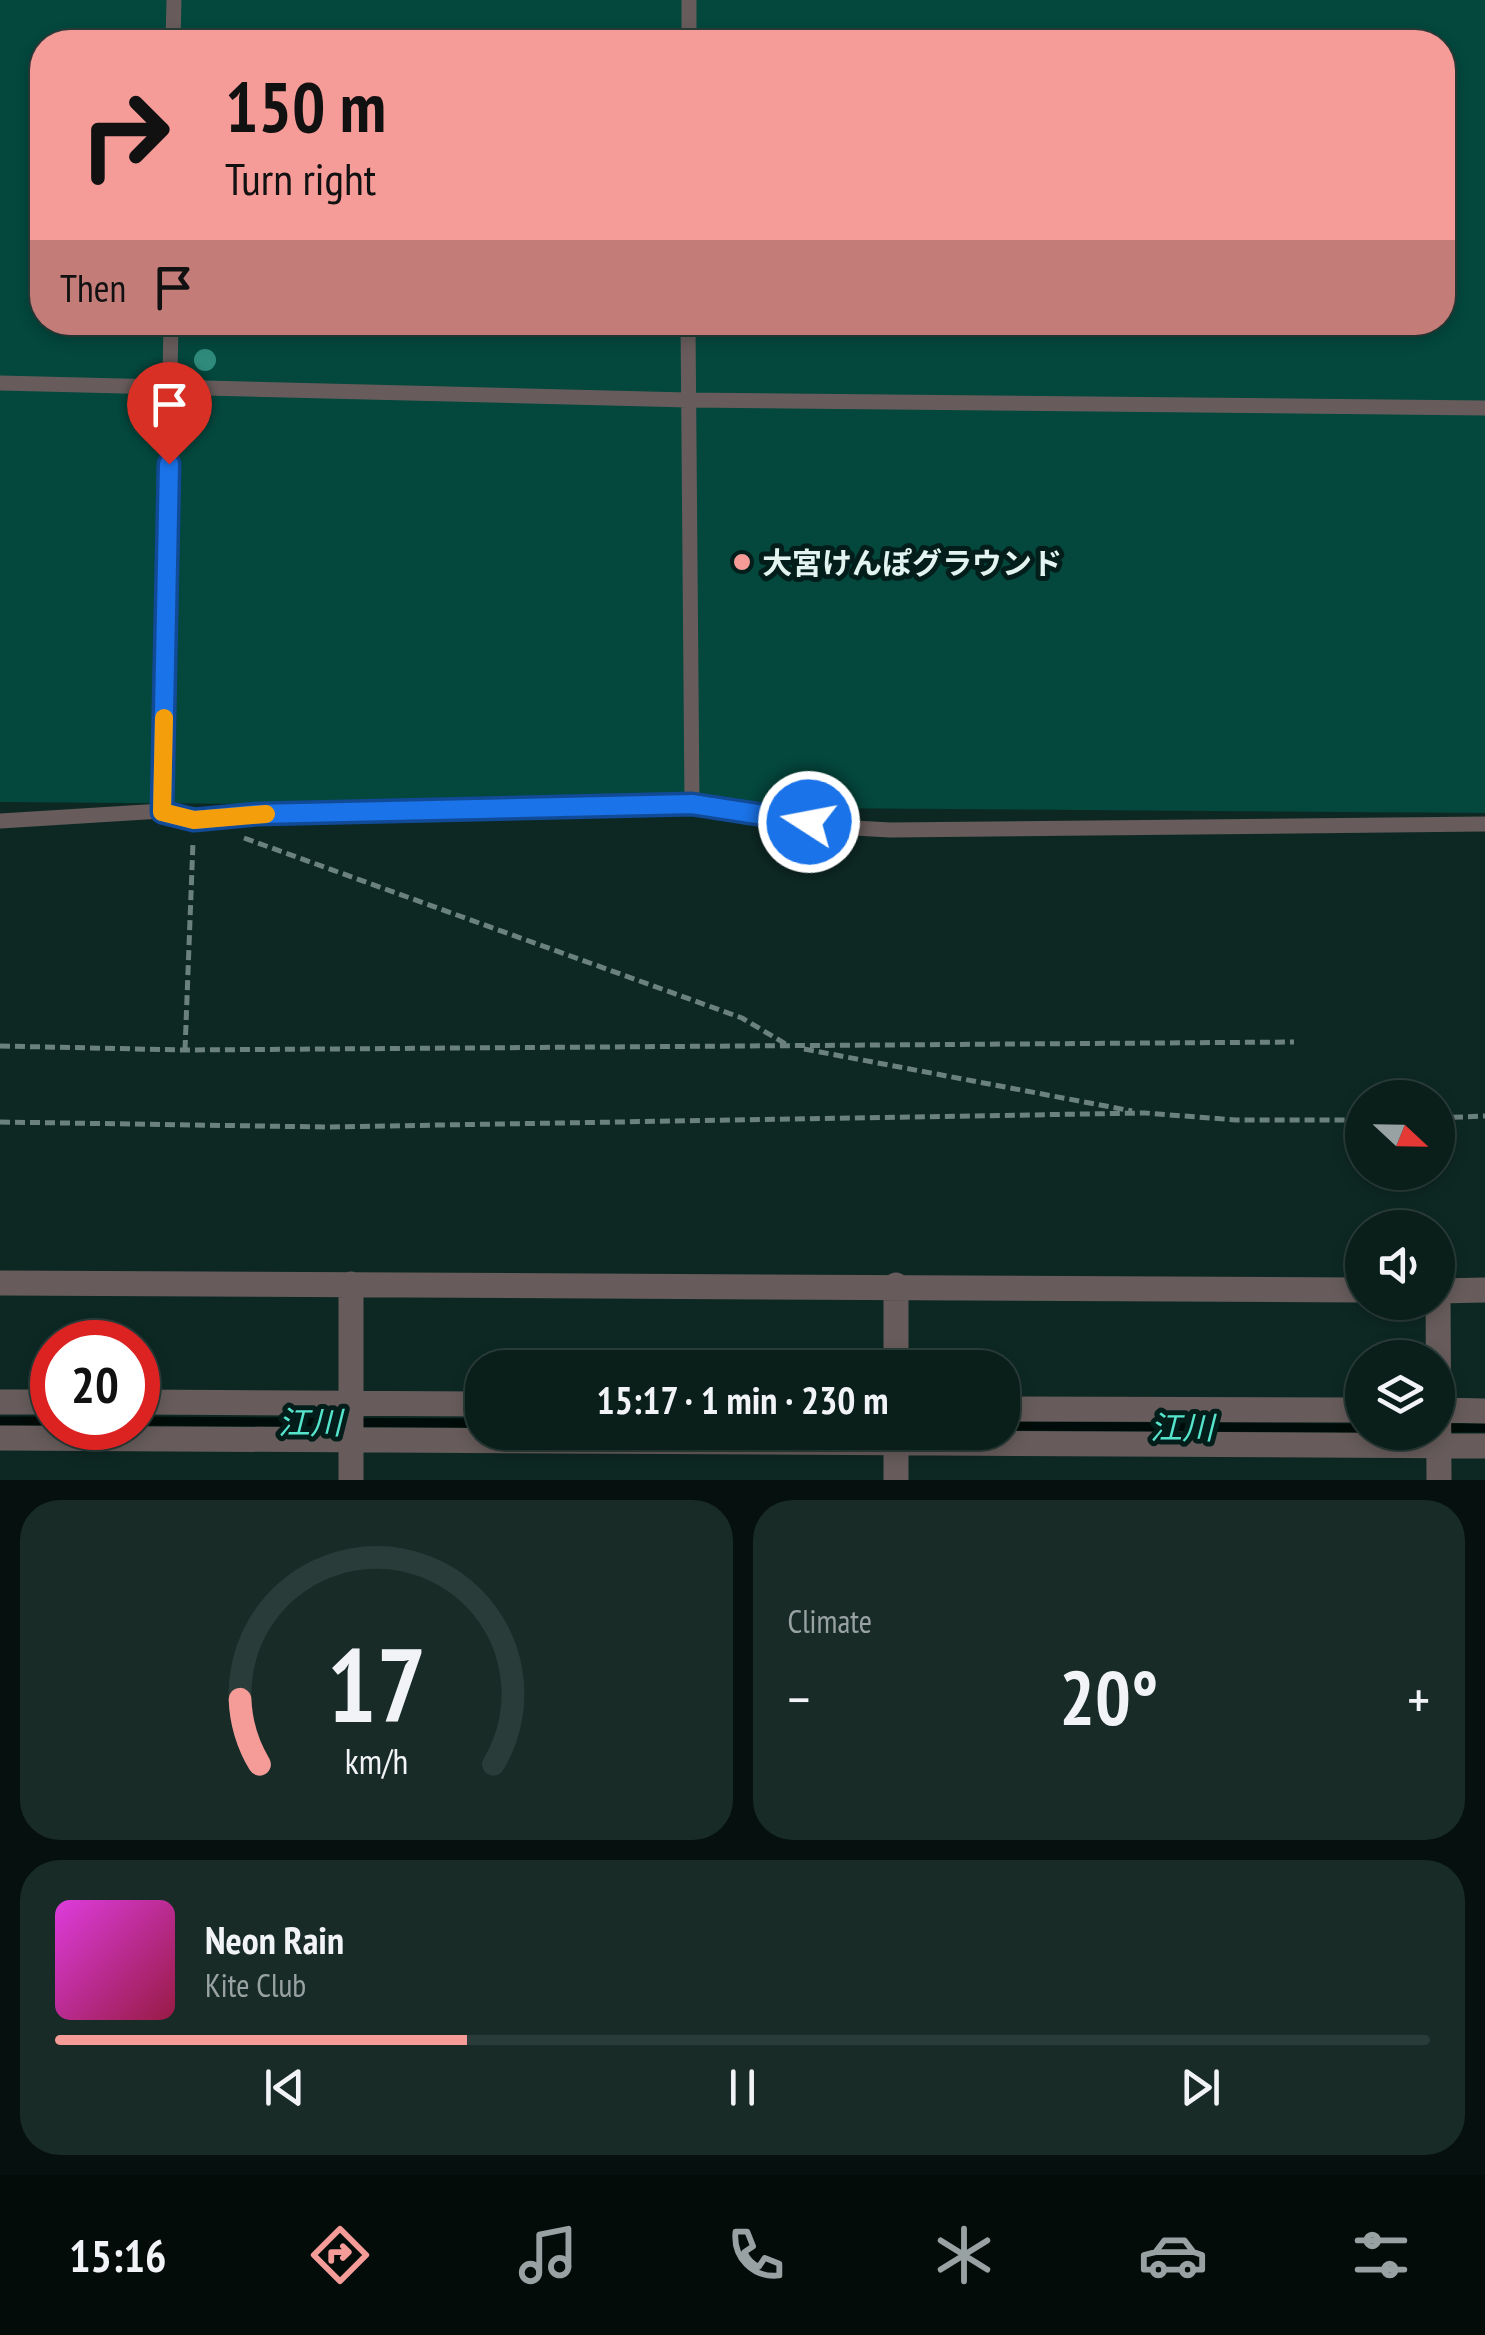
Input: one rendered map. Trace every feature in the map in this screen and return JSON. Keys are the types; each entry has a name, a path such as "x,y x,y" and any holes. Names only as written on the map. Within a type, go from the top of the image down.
{"street":[{"path":"0,1283 1345,1290"},
{"path":"351,1284 351,1480"},
{"path":"896,1286 896,1350"},
{"path":"1455,1291 1485,1290"},
{"path":"0,1402 30,1402"},
{"path":"160,1404 350,1421 465,1424"},
{"path":"0,1438 350,1421 465,1406"},
{"path":"1020,1409 1345,1410"},
{"path":"1455,1419 1485,1411"},
{"path":"1020,1433 1345,1426"},
{"path":"1455,1432 1485,1446"},
{"path":"896,1450 896,1480"},
{"path":"1439,1450 1439,1480"}],"lane":[{"path":"173,30 174,0"},
{"path":"689,0 689,30"},
{"path":"162,812 171,335"},
{"path":"688,335 692,804"},
{"path":"0,383 688,400 1485,408"},
{"path":"0,821 162,812 194,820 257,814 692,804 837,827 890,830 1485,824"}],"path":[{"path":"185,1050 194,820 742,1018 791,1047 1145,1113"},
{"path":"0,1046 185,1050 1294,1042"},
{"path":"0,1122 325,1128 1145,1113 1236,1120 1345,1120"},
{"path":"1455,1117 1485,1116"}],"green space":[{"name":"大宮けんぽグラウンド","path":"0,0 1485,0 1485,813 0,802"}],"waterway":[{"name":"江川","path":"0,1421 30,1421"},
{"name":"江川","path":"160,1421 465,1423"},
{"name":"江川","path":"1020,1426 1345,1428"},
{"name":"江川","path":"1455,1428 1485,1428"}],"slow traffic":[{"path":"164,718 162,812 194,820 266,814"}],"place":[{"name":"大宮けんぽグラウンド","path":"742,562"}],"route":[{"path":"169,464 162,812 194,820 257,814 692,804 809,822"}]}
